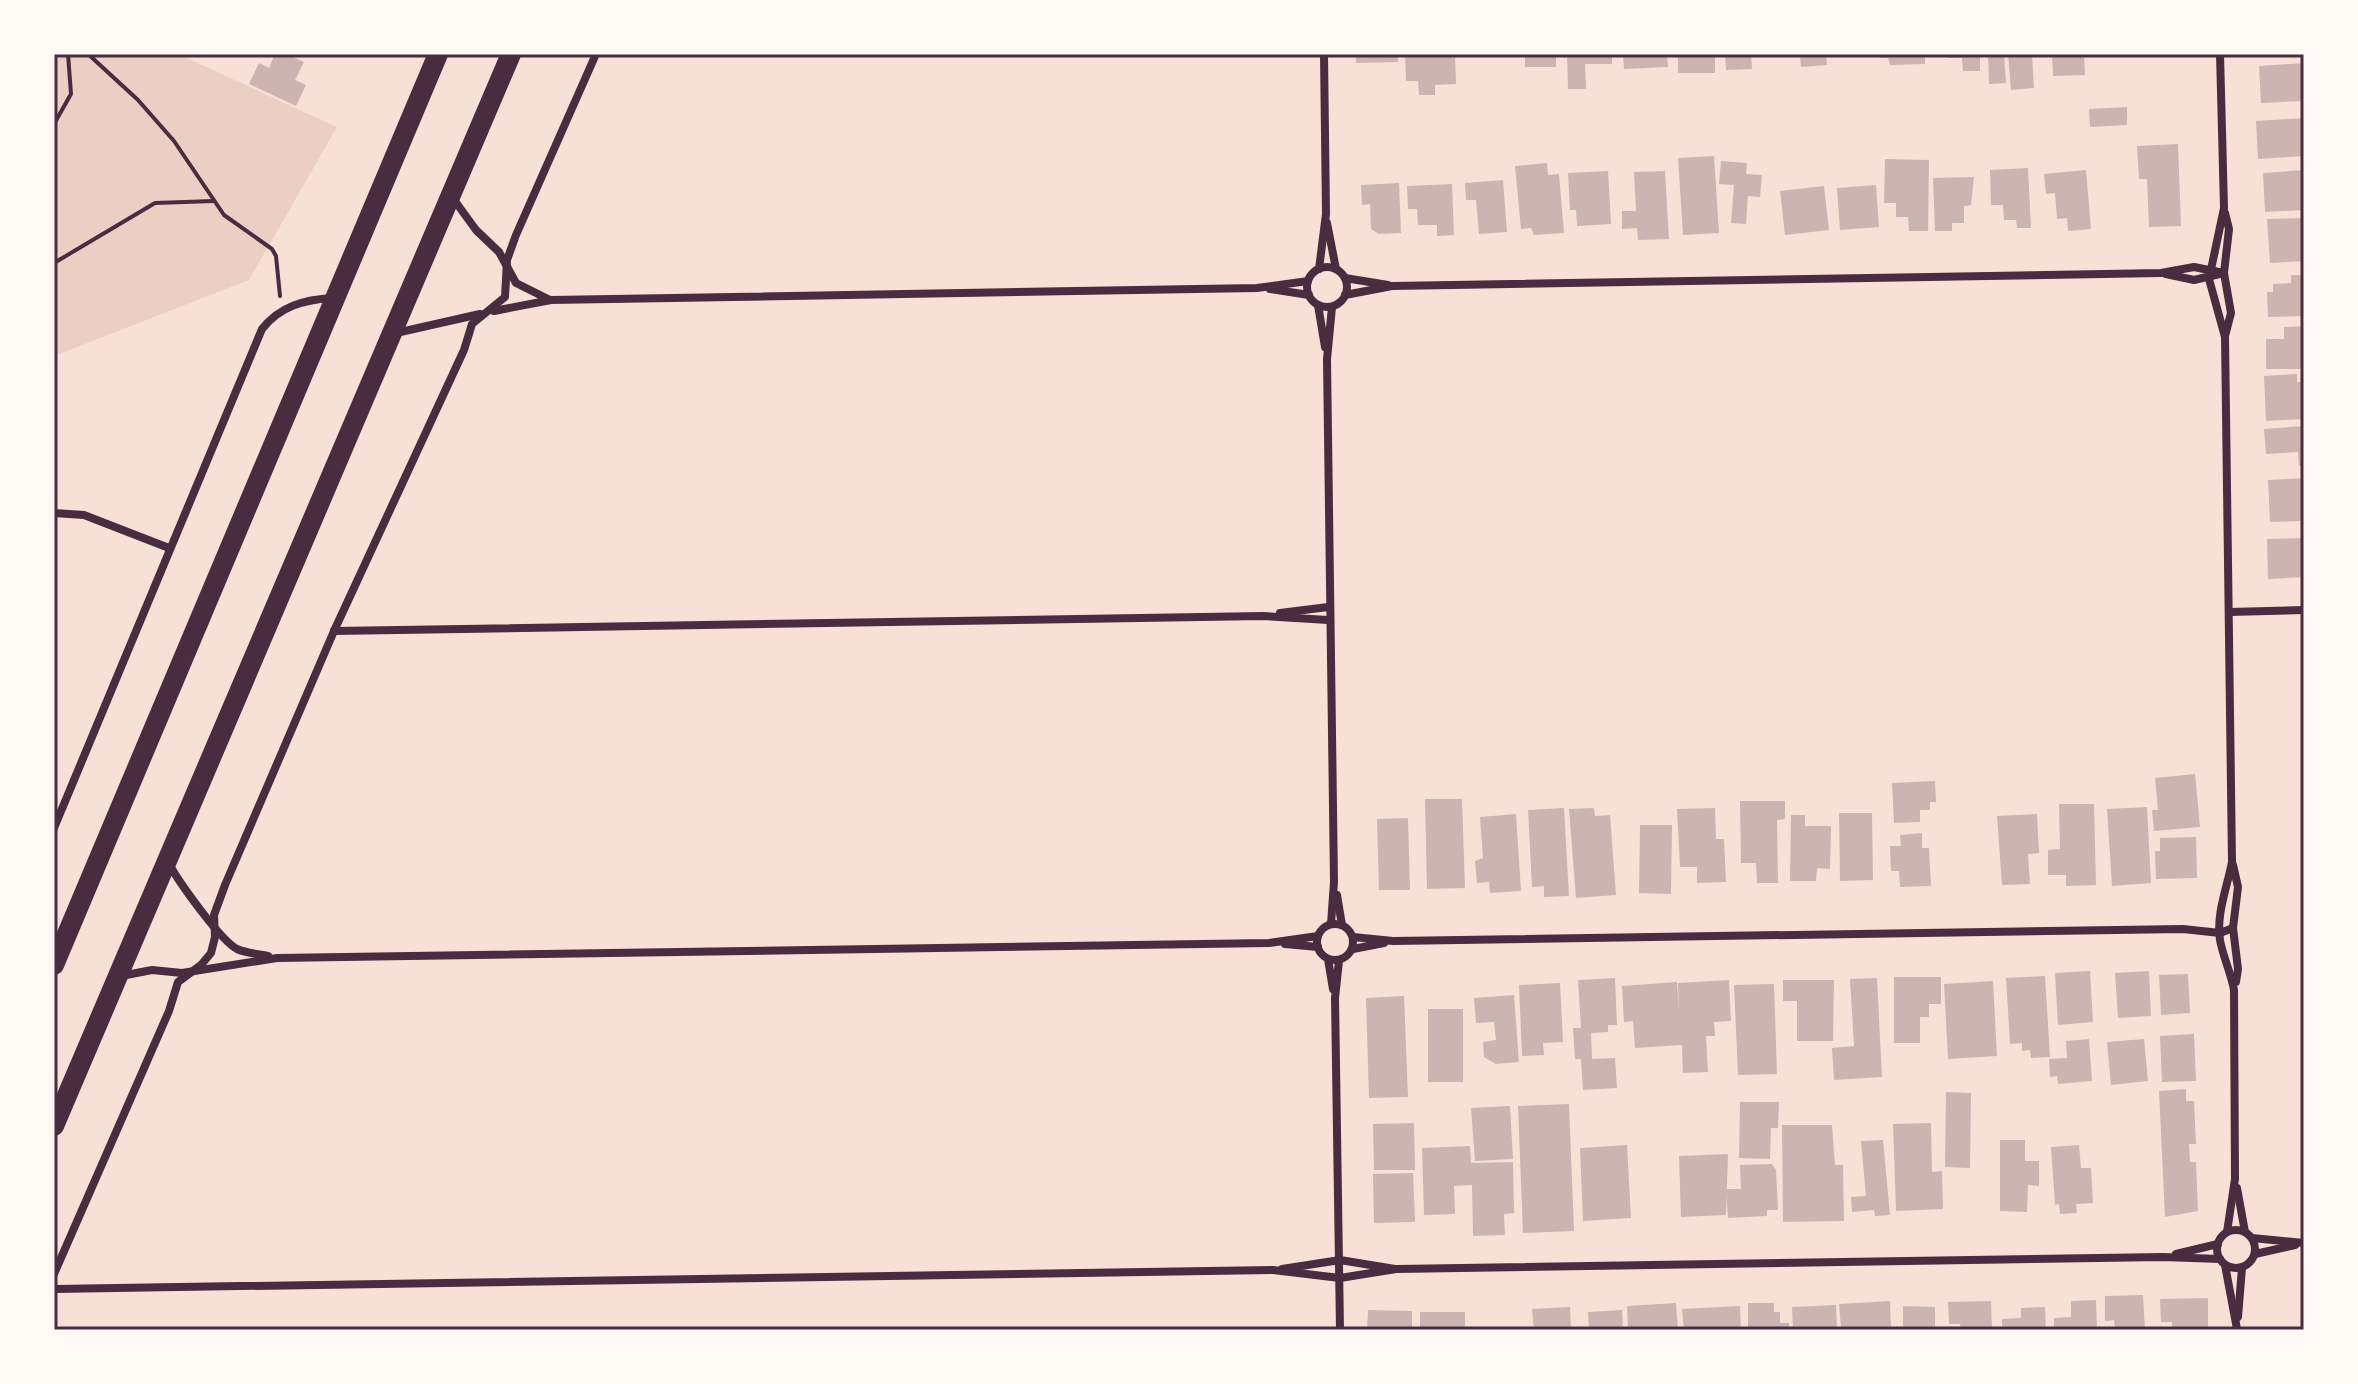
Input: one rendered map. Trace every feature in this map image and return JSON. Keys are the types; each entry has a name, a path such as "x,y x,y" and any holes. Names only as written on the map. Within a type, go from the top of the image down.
{"highway":[{"path":"54,965 438,54"},
{"path":"54,1126 511,54"}],"street":[{"path":"54,1274 167,1016 175,987 209,957 215,937 214,923 225,885 334,631 464,350 472,324 505,297 507,267 520,227 596,54"},
{"path":"392,334 551,300 1257,288 1308,281 1319,269 1326,214 1324,54"},
{"path":"2220,54 2224,208 2229,229 2224,273 2231,313 2225,337"},
{"path":"451,195 476,230 499,252 520,288 551,300"},
{"path":"2224,208 2209,267 2209,279 2225,337 2232,862 2219,923 2234,990"},
{"path":"1326,214 1336,269 1345,278 1392,286"},
{"path":"1269,943 1318,936 1331,924 1334,882 1328,620 1327,359 1332,307 1345,295 1392,286 2161,273 2209,267 2224,273"},
{"path":"1319,269 1336,269"},
{"path":"2161,273 2209,279 2224,273"},
{"path":"1345,278 1345,295"},
{"path":"1308,281 1309,295 1318,305 1327,359"},
{"path":"1257,288 1309,295"},
{"path":"54,828 262,329 281,310 308,300 335,298"},
{"path":"1318,305 1332,307"},
{"path":"54,513 84,515 169,548"},
{"path":"1263,616 1328,607"},
{"path":"2229,612 2304,610"},
{"path":"334,631 1263,616 1328,620"},
{"path":"166,860 188,896 235,948 277,958"},
{"path":"2163,1257 2218,1244 2227,1232 2235,1179 2234,990 2238,969 2233,928 2238,887 2232,862"},
{"path":"1334,882 1342,925 1353,937 1393,941 2183,929 2220,933 2233,928"},
{"path":"2183,929 2219,923 2233,928"},
{"path":"1331,924 1342,925"},
{"path":"1318,936 1318,947 1328,959 1335,998"},
{"path":"1353,937 1353,949"},
{"path":"1340,1330 1335,998 1339,961 1353,949 1393,941"},
{"path":"117,977 152,970 190,972 277,958 1269,943 1318,947"},
{"path":"1328,959 1339,961"},
{"path":"2235,1179 2255,1254"},
{"path":"2227,1232 2304,1243"},
{"path":"2237,1329 2242,1268 2255,1254 2304,1243"},
{"path":"2218,1244 2237,1329"},
{"path":"54,1289 1273,1270 1340,1260 1396,1269 2163,1257 2222,1262 2242,1268"},
{"path":"1273,1270 1340,1278 1363,1277 1396,1269"}],"path":[{"path":"54,124 71,94 68,54"},
{"path":"88,54 138,100 174,141 224,215 272,249 279,272 281,310"},
{"path":"54,263 155,203 171,199 214,201"}],"shaded area":[{"path":"54,54 178,54 337,127 249,280 54,356"}],"building":[{"path":"275,54 287,54 304,62 295,80 306,85 296,106 249,84 259,63 269,68"},
{"path":"1356,54 1398,54 1398,62 1356,63"},
{"path":"1405,54 1455,54 1456,84 1435,85 1435,95 1419,95 1418,81 1406,81"},
{"path":"1525,54 1556,54 1556,67 1525,67"},
{"path":"1567,54 1612,54 1612,64 1585,64 1586,89 1568,89"},
{"path":"1623,54 1667,54 1668,67 1624,69"},
{"path":"1678,54 1715,54 1715,73 1678,73"},
{"path":"1725,54 1751,54 1752,69 1726,70"},
{"path":"1800,54 1826,54 1827,65 1801,67"},
{"path":"1880,54 1925,54 1925,64 1890,65 1888,58 1880,58"},
{"path":"1948,54 1980,54 1980,71 1963,71 1962,58 1948,58"},
{"path":"1988,54 2004,54 2006,83 1989,84"},
{"path":"2008,54 2032,54 2034,88 2011,90"},
{"path":"2052,54 2084,54 2085,75 2053,76"},
{"path":"2304,63 2304,101 2261,103 2259,66"},
{"path":"2127,107 2127,125 2090,127 2089,109"},
{"path":"2304,118 2304,156 2258,159 2256,121"},
{"path":"2178,144 2181,226 2149,227 2147,179 2139,179 2137,146"},
{"path":"1714,156 1719,233 1683,235 1678,158"},
{"path":"1885,159 1929,160 1928,231 1909,231 1908,217 1896,217 1896,203 1884,203"},
{"path":"1721,161 1747,163 1746,174 1762,175 1760,197 1748,196 1746,224 1731,223 1734,185 1719,184"},
{"path":"1547,163 1548,175 1559,174 1564,233 1534,235 1531,228 1521,229 1515,166"},
{"path":"2028,168 2031,228 2017,228 2016,220 2004,220 2003,205 1991,205 1990,170"},
{"path":"2086,170 2091,229 2068,231 2067,218 2057,219 2055,193 2046,194 2044,174"},
{"path":"2304,170 2304,210 2265,212 2263,173"},
{"path":"1608,171 1611,224 1577,226 1576,210 1570,210 1568,173"},
{"path":"1665,171 1669,239 1638,240 1637,228 1622,229 1622,211 1636,211 1634,172"},
{"path":"1974,177 1971,205 1964,206 1964,223 1952,223 1952,231 1935,231 1933,178"},
{"path":"1503,180 1507,232 1479,234 1476,200 1466,200 1465,183"},
{"path":"1399,183 1401,233 1379,234 1371,229 1370,204 1362,205 1361,185"},
{"path":"1452,184 1454,235 1437,236 1437,225 1418,225 1417,209 1408,209 1407,186"},
{"path":"1876,185 1879,227 1840,230 1837,188"},
{"path":"1824,186 1829,230 1785,235 1780,191"},
{"path":"2304,218 2304,261 2270,263 2267,219"},
{"path":"2291,275 2304,275 2304,316 2268,317 2267,292 2273,292 2273,284 2291,283"},
{"path":"2304,326 2304,369 2266,369 2266,339 2284,339 2284,327"},
{"path":"2297,374 2297,382 2304,382 2304,419 2266,421 2264,376"},
{"path":"2304,426 2304,465 2299,466 2298,452 2266,454 2264,429"},
{"path":"2304,478 2304,521 2270,522 2268,480"},
{"path":"2304,538 2304,577 2268,579 2267,539"},
{"path":"2195,774 2200,827 2154,831 2152,810 2158,810 2155,778"},
{"path":"1935,781 1936,802 1930,802 1930,810 1920,810 1920,822 1894,823 1892,783"},
{"path":"1425,799 1462,799 1465,888 1427,889"},
{"path":"1740,801 1785,801 1785,819 1777,820 1778,883 1757,883 1756,863 1741,863"},
{"path":"2059,804 2094,804 2096,885 2066,886 2066,875 2048,875 2048,850 2060,849"},
{"path":"2147,807 2151,883 2112,886 2107,809"},
{"path":"1564,808 1569,896 1544,897 1544,886 1532,887 1528,810"},
{"path":"1594,808 1595,816 1610,815 1616,895 1576,898 1569,809"},
{"path":"1715,808 1716,839 1724,839 1726,882 1697,883 1697,867 1680,867 1677,809"},
{"path":"1839,813 1872,813 1873,880 1840,881"},
{"path":"1516,814 1521,891 1490,893 1489,882 1477,883 1475,861 1483,858 1480,817"},
{"path":"2037,814 2039,853 2028,854 2030,884 2002,885 1997,816"},
{"path":"1791,815 1805,815 1805,826 1831,826 1830,869 1817,868 1816,881 1790,881"},
{"path":"1408,818 1410,890 1379,890 1377,819"},
{"path":"1640,825 1672,825 1671,894 1639,893"},
{"path":"1922,833 1922,848 1929,848 1931,886 1900,887 1899,871 1891,871 1890,846 1901,846 1900,835"},
{"path":"2196,837 2197,878 2156,879 2155,851 2160,851 2160,838"},
{"path":"2090,971 2093,1022 2058,1025 2055,973"},
{"path":"2149,971 2151,1016 2118,1018 2115,973"},
{"path":"2188,974 2190,1013 2161,1015 2159,975"},
{"path":"2045,976 2050,1057 2031,1058 2030,1050 2022,1051 2022,1043 2010,1044 2006,978"},
{"path":"1894,977 1941,977 1941,1004 1929,1004 1929,1017 1920,1017 1920,1043 1894,1043"},
{"path":"1615,978 1617,1025 1608,1025 1608,1032 1591,1033 1592,1059 1615,1058 1617,1088 1583,1090 1581,1059 1575,1059 1573,1028 1581,1028 1578,980"},
{"path":"1877,978 1882,1077 1834,1080 1832,1048 1854,1046 1850,979"},
{"path":"1729,980 1731,1021 1714,1022 1715,1036 1706,1036 1708,1072 1683,1073 1682,1045 1635,1048 1633,1021 1624,1022 1622,986 1677,982 1679,1012 1678,983"},
{"path":"1783,980 1834,980 1833,1041 1797,1041 1797,1001 1783,1001"},
{"path":"1993,981 1997,1056 1948,1059 1944,984"},
{"path":"1560,983 1563,1042 1543,1043 1544,1055 1522,1056 1519,985"},
{"path":"1774,984 1777,1074 1738,1075 1734,985"},
{"path":"1514,995 1519,1062 1496,1064 1484,1057 1483,1042 1496,1040 1494,1022 1476,1023 1474,998"},
{"path":"1404,996 1408,1097 1369,1098 1366,998"},
{"path":"1428,1009 1463,1009 1463,1082 1428,1082"},
{"path":"2194,1034 2196,1081 2162,1082 2160,1036"},
{"path":"2089,1039 2092,1081 2058,1084 2057,1076 2050,1077 2049,1059 2067,1058 2066,1041"},
{"path":"2144,1039 2148,1081 2111,1085 2107,1042"},
{"path":"2186,1089 2186,1101 2194,1101 2196,1144 2189,1144 2190,1162 2196,1162 2198,1211 2165,1217 2159,1091"},
{"path":"1946,1092 1971,1093 1970,1168 1945,1167"},
{"path":"1740,1102 1779,1102 1778,1128 1771,1128 1770,1159 1739,1158"},
{"path":"1569,1104 1574,1231 1523,1233 1518,1106"},
{"path":"1510,1106 1513,1159 1475,1161 1471,1108"},
{"path":"1414,1123 1415,1170 1374,1170 1373,1124"},
{"path":"1931,1123 1932,1172 1942,1171 1943,1209 1896,1211 1893,1124"},
{"path":"1782,1125 1832,1125 1835,1165 1843,1165 1844,1221 1783,1222"},
{"path":"1883,1140 1890,1215 1875,1216 1874,1210 1852,1212 1851,1197 1866,1196 1861,1141"},
{"path":"2000,1140 2025,1140 2025,1161 2039,1161 2039,1186 2028,1185 2027,1212 2000,1211"},
{"path":"1627,1145 1631,1218 1583,1221 1580,1148"},
{"path":"2079,1145 2081,1168 2091,1168 2093,1203 2076,1204 2077,1213 2060,1214 2059,1204 2055,1205 2051,1147"},
{"path":"1470,1146 1471,1163 1513,1162 1514,1213 1504,1214 1505,1235 1473,1236 1472,1185 1454,1186 1455,1214 1424,1215 1422,1148"},
{"path":"1728,1154 1726,1215 1681,1217 1679,1156"},
{"path":"1772,1164 1776,1170 1778,1210 1767,1210 1767,1216 1728,1218 1726,1189 1741,1189 1740,1165"},
{"path":"1413,1173 1415,1222 1374,1223 1373,1174"},
{"path":"2143,1295 2145,1330 2115,1330 2114,1320 2105,1321 2105,1296"},
{"path":"2208,1298 2208,1330 2172,1330 2172,1322 2161,1322 2160,1299"},
{"path":"2096,1300 2097,1330 2054,1330 2054,1318 2071,1317 2071,1301"},
{"path":"1890,1301 1891,1330 1841,1327 1839,1304"},
{"path":"1991,1301 1992,1330 1961,1330 1960,1324 1949,1324 1948,1302"},
{"path":"1676,1303 1678,1330 1628,1330 1627,1306"},
{"path":"1748,1303 1774,1303 1774,1312 1780,1312 1780,1323 1789,1323 1789,1330 1748,1330"},
{"path":"1836,1305 1837,1330 1793,1330 1792,1307"},
{"path":"1740,1306 1741,1330 1684,1330 1682,1309"},
{"path":"1903,1306 1935,1307 1935,1330 1903,1330"},
{"path":"1570,1307 1571,1330 1534,1330 1532,1309"},
{"path":"2045,1307 2046,1330 2002,1330 2002,1319 2021,1318 2021,1308"},
{"path":"1368,1310 1412,1311 1412,1330 1367,1330"},
{"path":"1622,1310 1623,1330 1589,1330 1588,1312"},
{"path":"1420,1312 1465,1312 1465,1330 1420,1330"}]}
